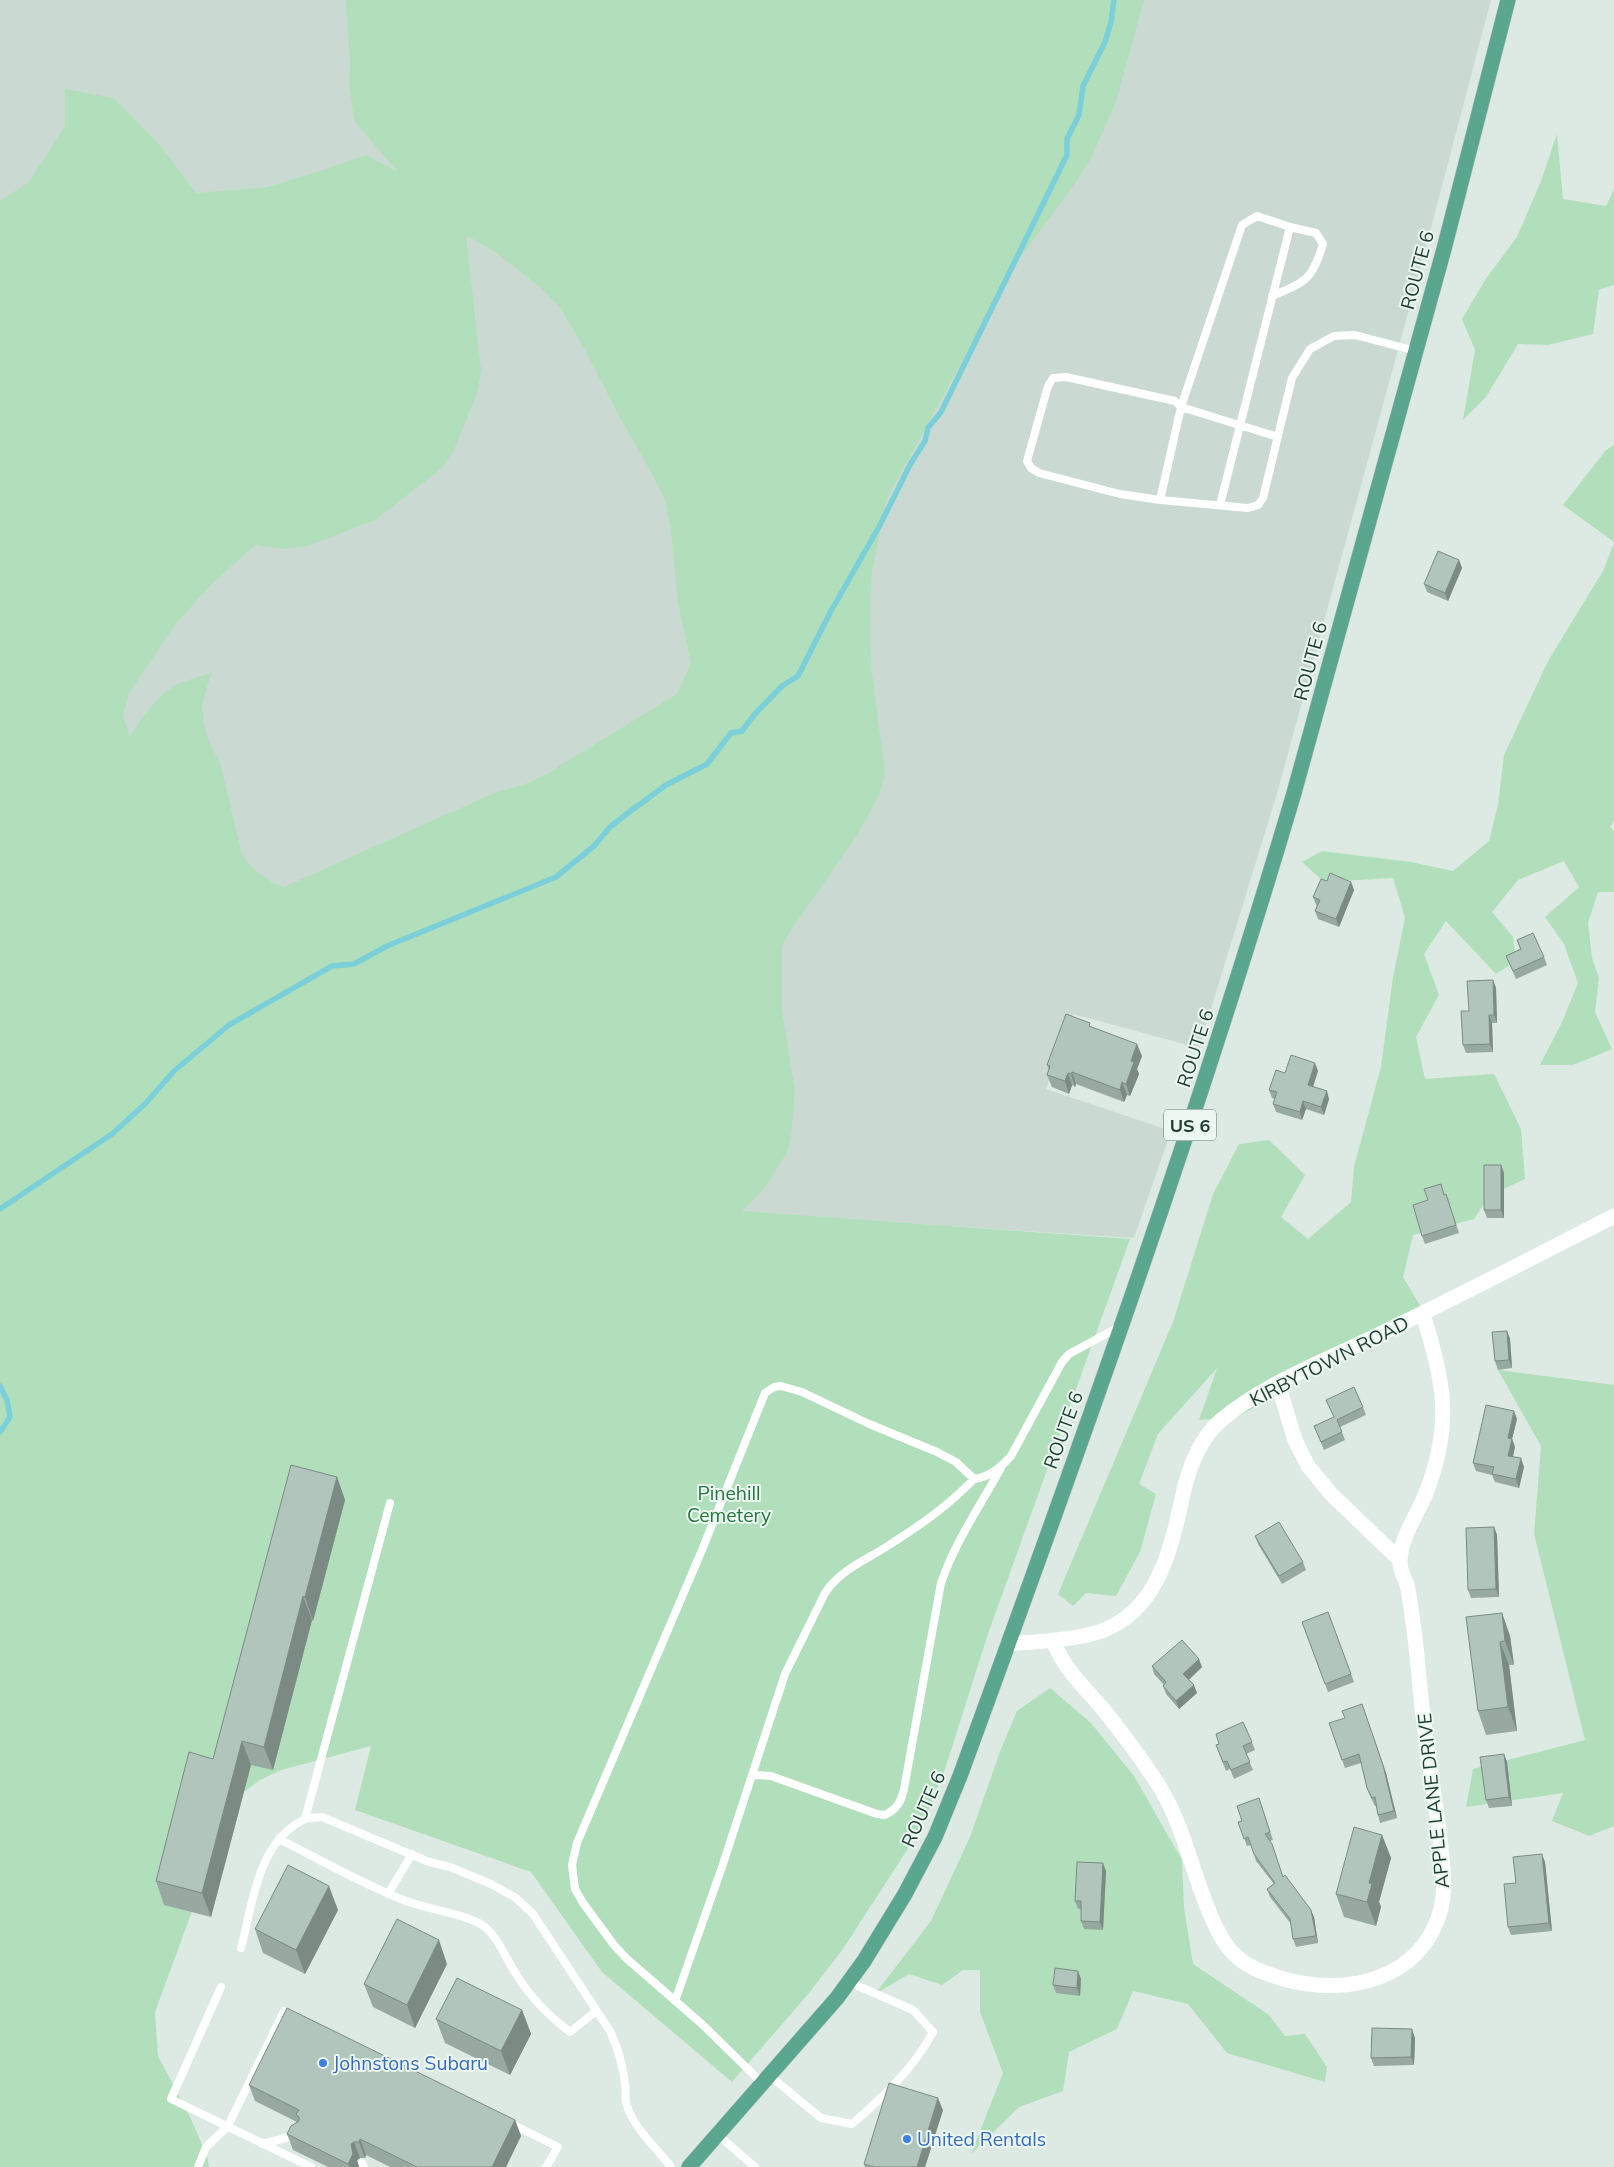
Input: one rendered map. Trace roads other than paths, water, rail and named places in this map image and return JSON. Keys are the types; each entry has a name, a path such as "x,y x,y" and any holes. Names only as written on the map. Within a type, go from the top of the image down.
{"main road":[{"name":"ROUTE 6","path":"689,2167 767,2080 849,1982 864,1961 905,1894 935,1837 960,1776 1122,1326 1213,1060 1268,880 1416,351 1508,0"}],"street":[{"name":"KIRBYTOWN ROAD","path":"1008,1644 1084,1636 1114,1626 1132,1613 1147,1598 1167,1562 1187,1478 1194,1458 1204,1440 1219,1422 1240,1406 1278,1384 1423,1314 1614,1216"},
{"path":"1400,1560 1400,1553 1432,1477 1441,1448 1444,1404 1437,1361 1423,1314"},
{"path":"1278,1384 1296,1440 1308,1466 1332,1495 1400,1560"},
{"name":"APPLE LANE DRIVE","path":"1053,1640 1058,1656 1106,1713 1161,1789 1180,1830 1213,1922 1232,1952 1244,1963 1261,1972 1308,1985 1339,1986 1371,1981 1395,1972 1419,1950 1438,1920 1445,1886 1436,1805 1424,1730 1413,1623 1407,1585 1400,1568 1400,1560"}],"lane":[{"path":"1160,500 1181,407 1242,225 1257,216 1316,233 1323,244 1315,270 1301,284 1272,296"},
{"path":"1220,505 1290,226"},
{"path":"1278,437 1181,407 1175,401 1066,377 1053,378 1048,386 1028,461 1031,468 1039,473 1120,494 1160,500 1248,508 1258,506 1263,498 1278,437 1292,378 1310,349 1334,336 1354,335 1416,351"},
{"path":"753,1774 771,1776 876,1814 885,1815 901,1802 941,1583 948,1564 965,1528 1002,1466 1011,1456 1055,1373 1069,1354 1122,1326"},
{"path":"849,1982 913,2010 933,2032 921,2054 881,2099 852,2124 821,2118 767,2080 675,2001 614,1945 575,1889 572,1865 577,1843 702,1550 765,1392 774,1386 781,1386 802,1392 867,1423 937,1452 956,1462 974,1479"},
{"path":"675,2001 753,1774 766,1728 785,1674 830,1584 845,1571 885,1548 949,1504 974,1479 983,1478 1002,1466"},
{"path":"305,1819 390,1503"},
{"path":"241,1948 264,1861 280,1839 305,1819 322,1817 491,1884 516,1898 533,1914 610,2031 620,2052 626,2084 626,2102 630,2113 641,2131 671,2167"},
{"path":"280,1839 388,1894 420,1906 474,1921 483,1926 491,1933 516,1975 536,2001 552,2019 570,2032 596,2011"},
{"path":"388,1894 412,1854"},
{"path":"221,1987 172,2099 311,2167"},
{"path":"198,2167 206,2147 228,2126 284,2011 302,2020"},
{"path":"505,2121 558,2147 546,2167"},
{"path":"718,2134 754,2167"},
{"path":"262,2144 300,2135"}],"waterway":[{"path":"0,1209 112,1134 146,1103 174,1071 229,1025 332,966 354,964 387,946 556,877 594,846 610,827 628,813 666,785 707,764 731,733 742,731 754,715 782,686 798,676 831,611 880,525 911,463 925,441 928,428 941,412 1067,155 1067,139 1079,115 1083,86 1105,42 1111,22 1114,0"},
{"path":"0,1386 7,1400 10,1417 0,1432"}],"place":[{"name":"Johnstons Subaru","path":"323,2063"},
{"name":"United Rentals","path":"907,2139"}],"park label":[{"name":"Pinehill Cemetery","path":"729,1504"}]}
